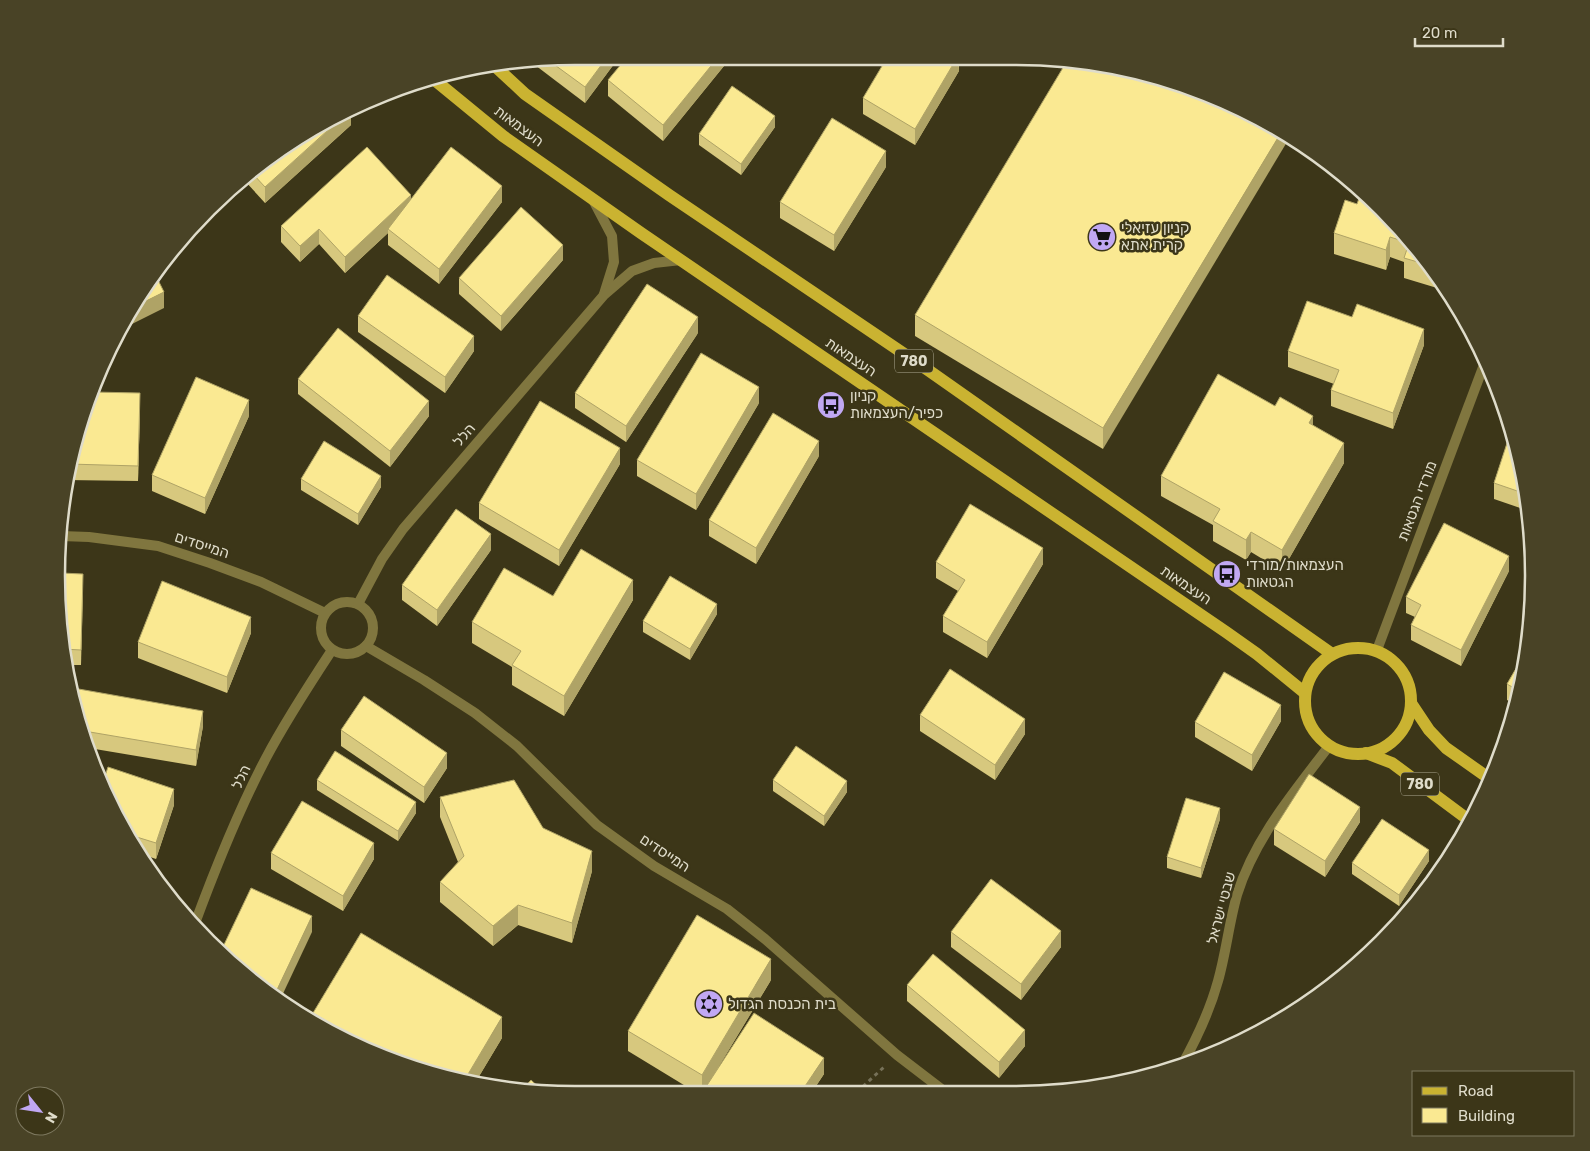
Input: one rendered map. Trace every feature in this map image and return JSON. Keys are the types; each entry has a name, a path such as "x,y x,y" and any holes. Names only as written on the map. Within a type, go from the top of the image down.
{"main road":[{"name":"העצמאות","path":"500,71 525,94 669,195 928,370 1332,654"},
{"name":"העצמאות","path":"439,83 503,136 1234,638 1305,693"},
{"path":"1362,647 1376,650 1391,658 1402,671 1410,686 1411,703 1409,718 1401,732 1391,743 1378,750 1362,754 1344,752 1328,746 1317,736 1309,723 1304,708 1305,693 1310,677 1319,664 1332,654 1346,648 1362,647"},
{"path":"1411,703 1429,730 1446,748 1484,775"},
{"name":"780","path":"1366,753 1392,763 1464,817"}],"street":[{"name":"הלל","path":"592,198 612,236 614,262 604,295"},
{"name":"הלל","path":"358,604 382,559 403,529 604,295 632,271 654,263 681,260"},
{"name":"מורדי הגטאות","path":"1376,650 1482,371"},
{"name":"המייסדים","path":"67,536 89,537 158,546 261,582 326,612"},
{"path":"351,602 358,604 370,615 373,623 370,639 360,651 346,654 332,650 323,639 321,632 322,618 330,607 337,603 351,602"},
{"name":"המייסדים","path":"366,646 424,680 474,713 517,746 598,825 654,866 727,910 897,1055 937,1086"},
{"name":"הלל","path":"197,918 230,837 266,757 332,650"},
{"name":"שבטי ישראל","path":"1186,1056 1201,1030 1216,989 1238,895 1253,857 1284,806 1328,746"}],"path":[{"path":"863,1086 897,1055"}],"building":[{"path":"601,65 585,87 556,66"},
{"path":"620,65 712,65 663,125 608,80"},
{"path":"883,65 953,65 915,129 863,98"},
{"name":"קניון עזיאלי קרית אתא","path":"1063,67 1147,82 1179,92 1210,104 1278,138 1103,428 915,315"},
{"path":"732,86 775,116 741,164 699,134"},
{"path":"832,118 886,151 834,235 780,202"},
{"path":"330,128 265,187 256,177 292,151"},
{"path":"367,147 411,195 345,257 319,229 300,246 281,226"},
{"path":"451,147 502,186 439,269 388,229"},
{"path":"1359,199 1399,240 1390,237 1386,250 1334,233 1345,200 1357,204"},
{"path":"521,207 563,245 501,316 459,278"},
{"path":"1407,249 1417,262 1404,258"},
{"path":"387,275 474,336 445,377 358,316"},
{"path":"159,281 164,292 145,302"},
{"path":"647,284 698,317 626,426 575,393"},
{"path":"1307,301 1352,317 1357,304 1424,329 1393,413 1331,390 1339,370 1288,351"},
{"path":"338,328 429,401 390,451 298,379"},
{"path":"701,353 759,387 696,494 637,460"},
{"path":"1218,374 1275,406 1280,397 1313,416 1309,423 1344,443 1282,550 1251,532 1246,540 1213,521 1220,509 1161,476"},
{"path":"196,377 249,400 205,498 152,475"},
{"path":"99,392 140,393 138,466 77,464 82,443"},
{"path":"540,401 620,448 559,550 479,503"},
{"path":"773,413 819,441 756,548 709,520"},
{"path":"324,441 381,476 358,514 301,479"},
{"path":"1508,442 1518,491 1494,483"},
{"path":"970,504 1043,548 987,642 943,616 965,580 936,562"},
{"path":"456,509 491,534 437,610 402,585"},
{"path":"1444,523 1509,556 1461,650 1411,625 1421,605 1406,597"},
{"path":"581,549 633,580 564,696 512,665 521,651 472,622 504,568 553,596"},
{"path":"65,573 83,574 81,650 70,649 66,609"},
{"path":"670,576 717,604 690,649 643,621"},
{"path":"162,581 251,617 227,677 138,642"},
{"path":"1516,668 1512,687 1507,684"},
{"path":"950,669 1025,719 995,765 920,715"},
{"path":"1224,672 1281,705 1252,755 1195,722"},
{"path":"78,689 203,711 196,750 89,732"},
{"path":"364,696 447,753 424,787 341,730"},
{"path":"796,746 847,781 824,816 773,780"},
{"path":"335,751 416,802 398,831 317,780"},
{"path":"108,767 174,789 156,843 137,837 106,774"},
{"path":"1309,774 1360,807 1325,861 1274,829"},
{"path":"514,780 543,828 592,851 572,923 518,905 493,926 440,882 464,856 440,797"},
{"path":"1186,798 1220,808 1201,868 1167,857"},
{"path":"302,801 374,843 343,896 271,853"},
{"path":"1382,819 1429,850 1399,895 1352,863"},
{"path":"991,879 1061,931 1021,984 951,932"},
{"path":"251,888 312,916 277,990 224,945"},
{"path":"697,915 771,959 702,1075 628,1031"},
{"path":"361,933 502,1017 468,1074 443,1069 380,1047 313,1013"},
{"path":"933,954 1025,1030 999,1062 907,985"},
{"path":"754,1013 824,1058 805,1086 707,1086"},
{"path":"531,1080 536,1084 528,1084"}],"place":[{"name":"קניון עזיאלי קרית אתא","path":"1102,237"},
{"name":"קניון כפיר/העצמאות","path":"831,405"},
{"name":"העצמאות/מורדי הגטאות","path":"1227,574"},
{"name":"בית הכנסת הגדול","path":"709,1004"}]}
